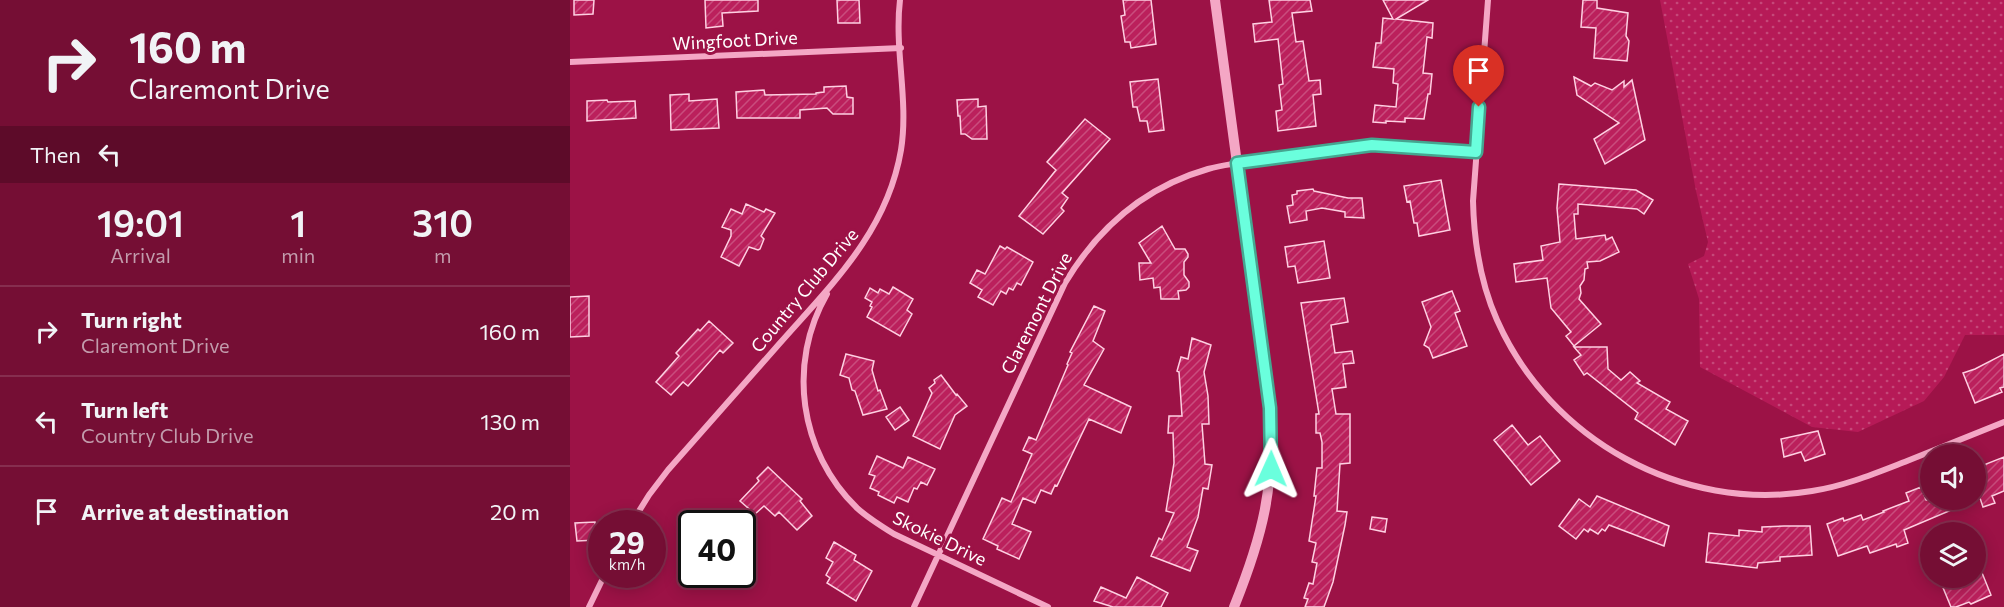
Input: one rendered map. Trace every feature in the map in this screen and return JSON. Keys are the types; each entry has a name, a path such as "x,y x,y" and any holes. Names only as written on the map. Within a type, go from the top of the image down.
{"street":[{"name":"Country Club Drive","path":"640,510 668,470 840,275 874,229 895,177 901,149 903,125 900,0"},
{"path":"1215,0 1270,408 1272,438 1269,489 1262,528 1252,563 1234,607"},
{"path":"1488,0 1473,201 1474,231 1483,281 1510,347 1527,373 1571,422 1620,457 1664,477 1701,488 1751,495 1782,495 1842,484 2004,422"},
{"name":"Wingfoot Drive","path":"570,63 901,48"},
{"name":"Claremont Drive","path":"914,607 1065,283 1079,259 1117,217 1139,200 1182,177 1237,163 1372,145 1476,152"},
{"name":"Skokie Drive","path":"840,275 817,314 809,337 803,379 804,403 816,449 837,484 857,508 894,534 1048,607"},
{"path":"589,607 598,588"}],"shaded area":[{"path":"1660,0 2004,0 2004,335 1965,335 1944,377 1924,401 1858,432 1812,427 1700,367 1699,299 1688,264 1704,256 1708,242 1696,191"}],"building":[{"path":"574,0 594,0 593,14 574,15"},
{"path":"705,0 758,0 758,11 722,13 723,26 706,28"},
{"path":"837,0 859,0 860,23 838,23"},
{"path":"1123,0 1151,0 1156,44 1131,48 1130,42 1125,42 1121,16 1125,15"},
{"path":"1269,0 1310,0 1312,11 1292,13 1296,42 1303,41 1309,81 1320,80 1321,94 1313,95 1316,126 1278,131 1276,111 1282,110 1279,85 1283,84 1278,39 1255,42 1253,24 1272,22"},
{"path":"1383,0 1428,0 1396,19 1433,23 1432,38 1427,37 1423,73 1432,74 1424,119 1405,118 1405,122 1373,122 1375,105 1396,107 1398,84 1393,83 1394,69 1373,67 1376,43 1381,43 1383,18 1393,19"},
{"path":"1583,0 1597,0 1597,8 1628,13 1627,61 1594,58 1596,28 1581,27"},
{"path":"1574,77 1591,86 1595,83 1612,90 1624,81 1624,87 1632,80 1645,140 1605,164 1594,139 1619,123 1577,95"},
{"path":"1158,79 1164,130 1149,132 1147,121 1140,121 1137,107 1133,107 1130,82"},
{"path":"846,86 847,97 853,98 853,114 833,114 827,108 800,110 800,118 737,118 736,92 764,90 765,95 816,94 824,92 824,87"},
{"path":"689,94 689,101 717,99 719,128 671,130 670,95"},
{"path":"978,99 978,107 986,106 987,139 972,139 961,134 957,100"},
{"path":"607,100 608,102 635,101 636,118 587,121 587,101"},
{"path":"1085,119 1110,139 1062,193 1068,198 1061,208 1064,211 1043,234 1019,216 1056,170 1047,162"},
{"path":"1441,180 1450,230 1419,236 1417,223 1414,223 1410,201 1407,202 1404,186"},
{"path":"1559,184 1636,190 1653,200 1644,214 1637,209 1578,204 1578,214 1574,214 1576,239 1605,235 1606,240 1612,237 1619,252 1600,261 1587,262 1588,268 1585,269 1584,280 1580,286 1579,299 1601,324 1574,346 1566,336 1571,332 1551,308 1547,278 1516,282 1514,264 1543,260 1541,246 1560,242 1557,208"},
{"path":"1313,189 1348,198 1362,198 1364,218 1345,217 1345,212 1322,208 1306,211 1307,220 1290,223 1287,206 1293,205 1292,195 1297,194 1297,191"},
{"path":"746,204 764,212 766,209 775,213 761,236 764,239 760,249 749,247 739,266 721,257 731,236 731,230 722,227 731,209 742,214"},
{"path":"1162,226 1175,249 1185,249 1188,254 1184,262 1184,275 1189,282 1189,287 1178,291 1179,299 1161,299 1160,287 1154,288 1153,278 1140,280 1139,263 1151,263 1139,243"},
{"path":"1324,241 1330,278 1298,283 1295,266 1288,267 1285,247"},
{"path":"1000,246 1005,249 1007,247 1033,262 1021,285 1017,283 1013,290 1009,288 1006,294 1001,291 993,305 978,297 982,290 970,283 977,270 985,274"},
{"path":"893,287 913,299 907,310 912,314 900,336 867,317 872,302 865,298 870,288 878,293 880,289 889,294"},
{"path":"1452,291 1460,311 1455,313 1467,346 1433,358 1429,348 1424,345 1431,327 1422,302"},
{"path":"589,296 589,336 570,337 570,297"},
{"path":"1344,298 1348,322 1331,325 1335,353 1352,351 1354,363 1343,364 1346,387 1332,389 1336,414 1350,414 1350,463 1340,464 1337,511 1347,512 1333,582 1324,607 1305,607 1308,599 1304,598 1309,583 1313,584 1317,563 1312,562 1316,543 1309,541 1316,496 1314,496 1317,468 1322,468 1322,442 1320,433 1316,433 1316,414 1319,414 1301,303"},
{"path":"1094,306 1105,311 1093,341 1104,349 1084,385 1131,407 1121,433 1089,419 1051,494 1041,490 1035,503 1023,498 1012,524 1031,532 1019,559 997,549 998,546 983,539 1002,498 1011,502 1032,454 1023,450 1029,437 1036,440 1068,365 1072,353 1070,352"},
{"path":"709,321 733,343 723,353 720,350 688,386 683,382 671,395 656,382 679,356 676,353 698,329 700,331"},
{"path":"1192,338 1211,345 1204,372 1209,424 1202,424 1205,464 1212,465 1208,489 1203,488 1198,517 1187,547 1198,551 1190,571 1151,556 1159,538 1162,540 1174,513 1166,511 1174,463 1173,433 1168,433 1169,416 1182,416 1179,372 1177,371 1181,357 1188,359"},
{"path":"1574,347 1607,347 1608,369 1621,380 1630,372 1640,381 1637,383 1670,402 1666,409 1688,421 1675,445 1635,419 1638,413 1587,373 1584,375 1574,360 1581,355"},
{"path":"846,354 874,361 872,370 878,391 880,390 887,409 863,415 849,378 840,375"},
{"path":"2004,354 2004,387 2000,388 2002,392 1975,403 1963,373"},
{"path":"941,375 967,406 955,415 940,449 913,436 932,393 929,388"},
{"path":"900,407 909,420 895,430 886,417"},
{"path":"1512,425 1528,445 1540,436 1560,461 1531,485 1494,440"},
{"path":"1818,431 1825,454 1805,461 1801,452 1784,457 1781,439"},
{"path":"877,456 903,468 908,457 935,469 927,485 921,482 917,489 914,488 908,502 897,497 894,503 870,488 875,476 869,474"},
{"path":"2004,457 2004,491 1992,496 1995,503 1986,506 1986,464"},
{"path":"768,467 802,499 800,501 812,516 797,530 779,512 775,516 764,506 756,513 756,510 750,510 740,501 759,481 757,478"},
{"path":"1920,487 1920,510 1951,510 1904,530 1908,543 1897,547 1896,544 1870,553 1867,546 1838,556 1827,524 1861,515 1863,520 1884,512 1909,501 1906,493"},
{"path":"1597,496 1669,526 1664,546 1609,525 1605,531 1602,529 1598,534 1590,529 1588,532 1584,529 1576,539 1559,526 1579,499 1590,507"},
{"path":"1372,517 1387,519 1385,532 1370,529"},
{"path":"588,522 588,540 577,541 575,523"},
{"path":"1810,526 1812,555 1780,557 1780,561 1758,563 1757,568 1706,562 1709,533 1739,536 1739,530 1762,532 1762,527"},
{"path":"834,542 856,555 854,560 872,571 856,601 827,583 830,578 826,575 833,562 826,558"},
{"path":"1137,577 1168,593 1161,607 1113,607 1094,601 1101,587 1126,598"},
{"path":"1986,583 1991,595 1971,604 1969,602 1951,607 1943,588 1986,588"}],"route":[{"path":"1271,469 1270,408 1237,163 1372,145 1476,152 1479,107"}]}
